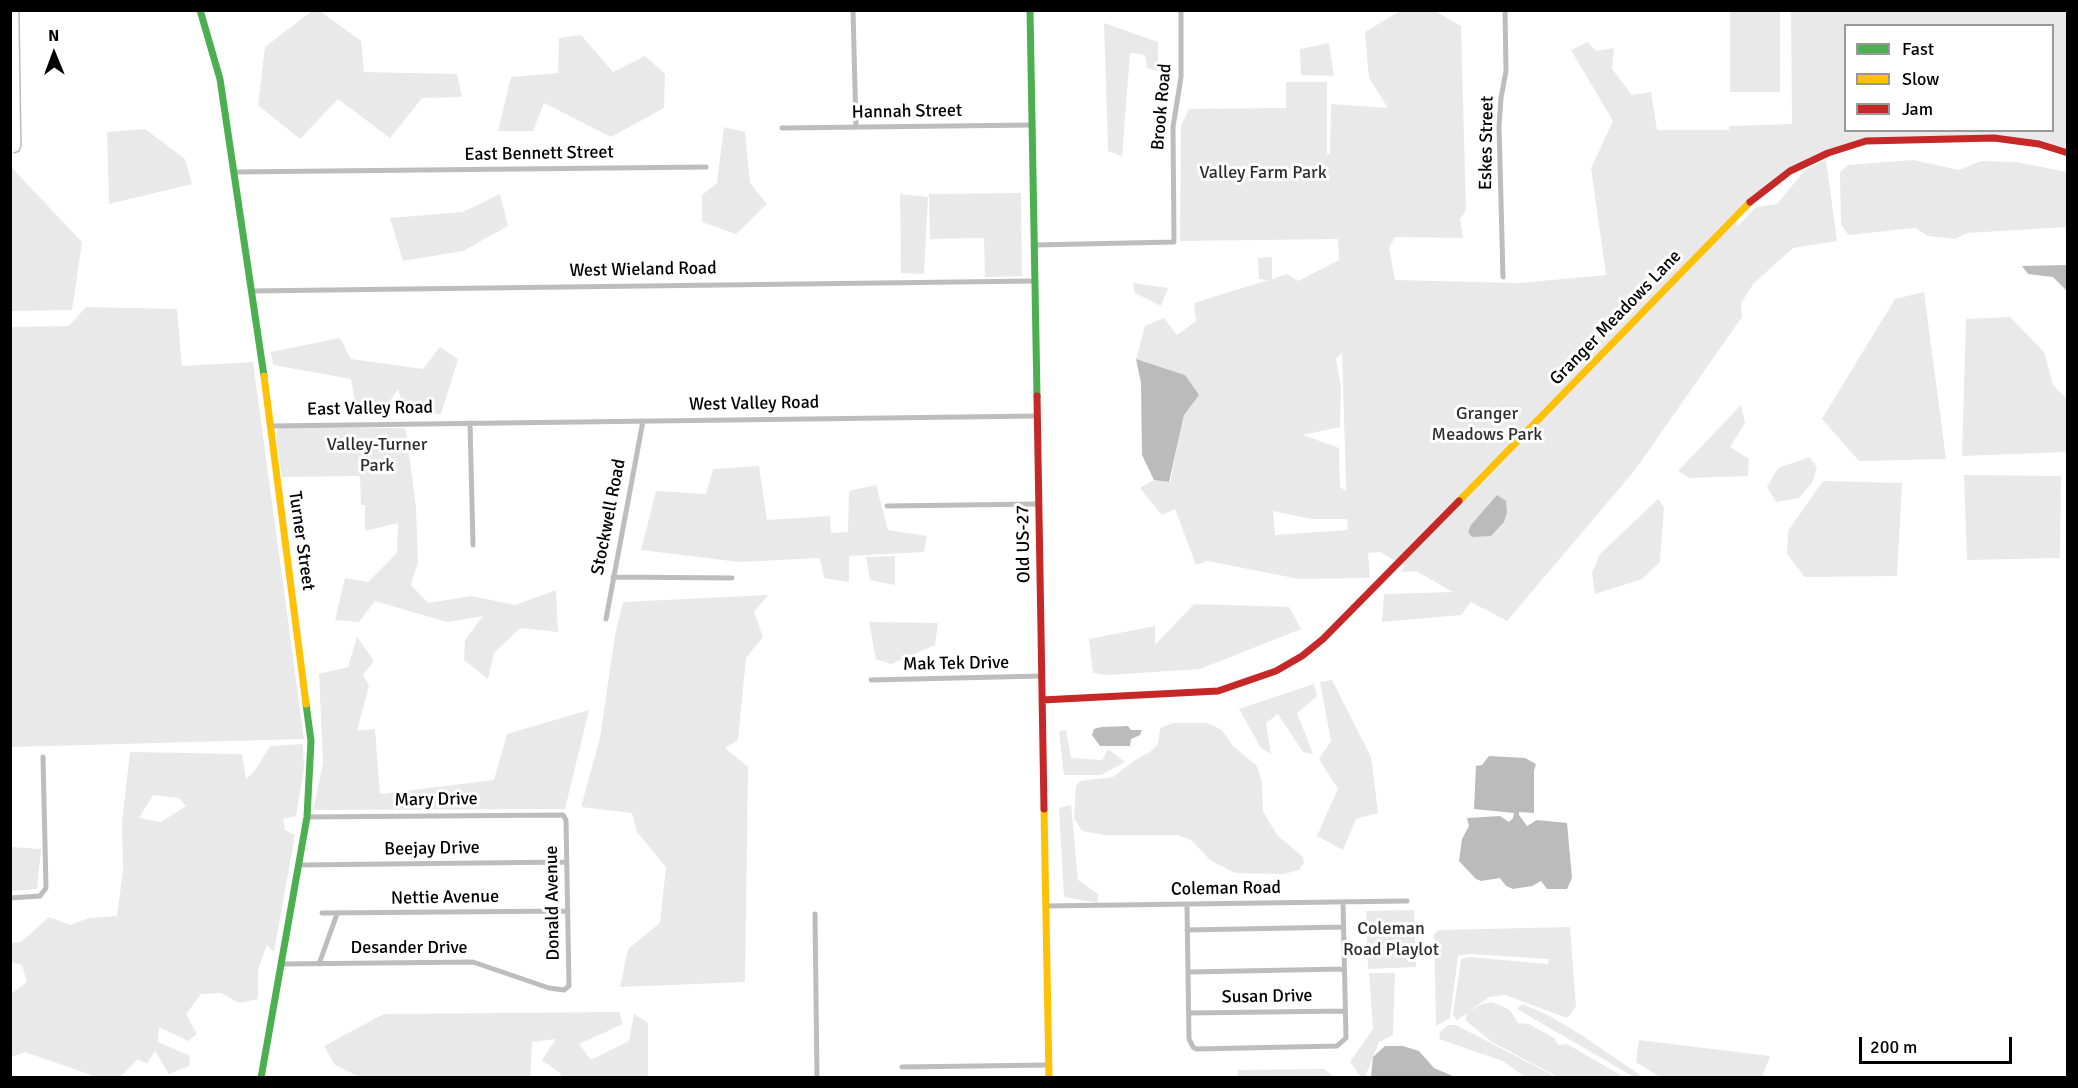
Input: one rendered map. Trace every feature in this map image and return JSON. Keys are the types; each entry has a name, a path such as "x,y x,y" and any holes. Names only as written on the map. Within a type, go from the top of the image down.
{"street":[{"name":"Turner Street","path":"200,10 220,79 271,426 308,704 311,775 307,817 261,1077"},
{"path":"854,10 856,127"},
{"name":"Old US-27","path":"1030,10 1049,1077"},
{"name":"Brook Road","path":"1035,245 1174,242 1173,127 1182,76 1181,10"},
{"name":"Eskes Street","path":"1503,277 1499,126 1506,71 1505,10"},
{"name":"Hannah Street","path":"782,128 1032,125"},
{"name":"Granger Meadows Lane","path":"1042,700 1218,691 1276,671 1302,656 1323,639 1377,585 1736,215 1763,189 1790,171 1828,153 1866,141 1892,139 1994,138 2039,144 2067,153"},
{"name":"East Bennett Street","path":"234,172 706,167"},
{"name":"West Wieland Road","path":"251,291 1035,281"},
{"name":"West Valley Road","path":"470,423 1037,416"},
{"name":"Stockwell Road","path":"606,619 643,421"},
{"path":"470,423 473,545"},
{"name":"East Valley Road","path":"271,426 470,423"},
{"path":"887,506 1038,504"},
{"path":"613,577 732,578"},
{"name":"Mak Tek Drive","path":"871,680 1042,676"},
{"path":"10,898 34,898 44,893 46,882 43,757"},
{"name":"Mary Drive","path":"307,817 560,814 565,817"},
{"name":"Donald Avenue","path":"565,817 568,989"},
{"name":"Beejay Drive","path":"298,865 567,862"},
{"path":"1187,905 1189,1039 1196,1049 1337,1046 1343,1043 1346,1038 1343,902"},
{"name":"Coleman Road","path":"1046,906 1407,902"},
{"name":"Nettie Avenue","path":"322,913 568,911"},
{"path":"319,964 337,914"},
{"path":"815,914 817,1077"},
{"path":"1187,930 1343,927"},
{"name":"Desander Drive","path":"281,964 473,962 549,988 568,989"},
{"path":"1188,972 1344,969"},
{"name":"Susan Drive","path":"1189,1013 1345,1011"},
{"path":"902,1067 1049,1065"}],"green space":[{"path":"312,11 320,11 361,41 364,72 457,74 462,97 422,98 390,138 338,99 300,139 258,105 265,47"},
{"path":"1400,11 1435,11 1461,26 1466,210 1460,219 1463,238 1395,237 1389,248 1395,280 1519,283 1606,275 1591,168 1613,121 1571,50 1588,42 1596,51 1614,48 1612,69 1632,95 1651,92 1657,130 1729,130 1729,126 1792,124 1791,11 2067,11 2067,153 1994,138 1866,141 1790,171 1736,215 1737,227 1756,207 1777,204 1806,169 1826,160 1837,241 1793,248 1754,283 1741,303 1742,317 1635,470 1507,621 1471,602 1461,615 1382,622 1384,594 1453,592 1416,571 1400,572 1405,566 1380,552 1368,553 1370,578 1299,579 1208,561 1196,565 1175,509 1162,515 1140,488 1154,480 1170,482 1184,415 1185,375 1136,359 1145,326 1164,318 1177,335 1196,321 1194,303 1268,280 1259,279 1258,258 1272,257 1272,279 1287,274 1298,281 1339,260 1338,239 1180,241 1181,126 1189,109 1286,108 1286,82 1327,82 1327,154 1330,154 1331,104 1388,108 1369,78 1365,32","holes":["1342,353 1346,491 1340,487 1339,448 1303,435 1340,427 1341,388 1336,359","1273,511 1311,519 1347,519 1348,530 1275,535"]},
{"path":"1730,11 1780,11 1780,92 1730,92"},
{"path":"1104,23 1158,42 1158,71 1147,68 1145,55 1130,53 1122,156 1108,151"},
{"path":"581,35 613,72 645,56 665,74 664,108 611,137 544,103 533,131 498,131 511,77 558,73 559,38"},
{"path":"1329,43 1334,76 1301,75 1300,49"},
{"path":"724,127 745,132 750,183 767,204 736,234 702,222 702,195 717,183"},
{"path":"145,129 185,159 192,184 109,204 107,132"},
{"path":"1913,160 1959,170 1981,161 2016,162 2067,172 2067,227 1967,233 1955,239 1928,236 1915,228 1848,235 1841,224 1840,172 1848,165"},
{"path":"11,167 82,242 72,310 11,311"},
{"path":"1021,193 1022,276 985,277 984,238 930,239 929,194"},
{"path":"500,194 508,226 463,251 403,261 390,218 463,212"},
{"path":"900,194 928,197 924,274 901,273"},
{"path":"1133,283 1168,288 1161,306 1135,293"},
{"path":"1924,292 1946,459 1859,461 1822,419 1895,299"},
{"path":"86,307 177,309 182,366 253,362 304,739 11,747 11,327 69,326"},
{"path":"2010,317 2044,352 2053,385 2067,399 2067,452 1962,456 1966,319"},
{"path":"340,338 351,359 423,369 440,347 458,359 441,414 405,414 398,389 383,411 356,407 351,379 273,365 271,352"},
{"path":"1741,405 1745,423 1730,447 1749,459 1748,476 1690,478 1678,471"},
{"name":"Valley-Turner Park","path":"283,427 403,428 406,430 416,508 418,562 411,585 428,603 471,596 515,605 556,590 558,632 520,628 494,653 488,679 464,660 465,640 483,616 447,622 375,601 359,622 335,620 345,578 368,582 397,553 398,523 365,531 365,505 361,505 360,476 282,477 276,435 278,429"},
{"path":"1810,457 1817,468 1812,483 1799,498 1776,502 1767,487 1778,468"},
{"path":"759,466 767,520 830,516 831,533 848,532 849,491 876,485 888,530 927,536 924,552 849,556 849,582 824,578 820,558 739,562 641,550 656,491 706,494 713,469"},
{"path":"1964,475 2061,476 2060,558 1967,560"},
{"path":"1823,481 1902,483 1897,576 1805,577 1787,554 1788,531"},
{"path":"1658,499 1664,507 1660,562 1642,579 1595,594 1592,573 1600,554"},
{"path":"895,556 895,585 870,580 866,557"},
{"path":"768,595 754,612 763,637 746,658 738,740 725,748 748,767 745,982 620,987 628,949 660,923 666,867 637,832 632,813 581,807 600,738 615,635 623,602"},
{"path":"1194,604 1289,607 1301,629 1200,669 1107,675 1093,673 1089,639 1155,626 1155,645"},
{"path":"869,622 938,623 935,645 891,664 876,659"},
{"path":"357,637 374,661 363,675 369,686 357,731 375,729 380,794 494,780 507,734 589,710 565,809 313,810 323,763 319,674 348,667"},
{"path":"1332,680 1371,757 1378,813 1356,819 1343,850 1317,836 1338,789 1319,759 1331,741 1320,682"},
{"path":"1314,684 1317,696 1297,713 1313,754 1303,752 1278,714 1266,723 1271,754 1261,748 1239,709"},
{"path":"1173,723 1207,723 1222,730 1233,746 1257,766 1262,783 1263,811 1277,835 1303,857 1304,863 1299,870 1284,874 1235,873 1210,860 1191,840 1177,835 1104,835 1082,831 1074,818 1076,786 1080,781 1113,777 1151,751 1158,744 1160,728"},
{"path":"1066,730 1071,758 1102,760 1108,749 1125,762 1101,775 1064,775 1059,731"},
{"path":"303,744 304,769 296,816 283,819 285,830 295,835 274,952 267,945 258,969 258,999 239,1003 221,993 201,994 186,1014 197,1034 188,1041 159,1027 158,1042 190,1056 189,1066 169,1074 155,1051 147,1064 138,1059 119,1078 97,1077 25,1052 11,1057 11,994 27,982 22,965 11,962 11,943 21,942 49,917 70,925 89,918 117,916 123,871 122,823 130,752 242,754 246,779 254,772 270,746","holes":["153,795 179,798 186,806 161,822 139,818"]},
{"path":"1071,805 1078,880 1098,894 1098,903 1064,897 1059,808"},
{"path":"11,847 41,849 37,889 11,891"},
{"name":"Coleman Road Playlot","path":"1414,910 1416,967 1368,969 1366,911"},
{"path":"1570,927 1576,1007 1567,1018 1505,995 1489,997 1468,1012 1482,1004 1492,1002 1510,1010 1518,1023 1529,1024 1554,1038 1558,1045 1567,1044 1624,1077 1558,1077 1492,1042 1465,1020 1468,1013 1457,1020 1453,1015 1461,959 1469,957 1548,964 1549,959 1468,954 1458,956 1450,1018 1436,1026 1434,934 1439,930"},
{"path":"1369,973 1395,973 1393,1035 1379,1042 1365,1077 1361,1077 1350,1062 1373,1029"},
{"path":"1522,1004 1546,1014 1583,1036 1643,1077 1634,1077 1517,1009"},
{"path":"619,1012 623,1024 579,1044 591,1060 629,1041 634,1014 648,1023 648,1077 561,1077 561,1074 542,1060 556,1039 532,1042 530,1078 360,1077 335,1065 324,1046 384,1014"},
{"path":"1448,1025 1456,1025 1556,1077 1525,1077 1503,1061 1439,1039 1440,1032"},
{"path":"1639,1040 1770,1056 1762,1077 1660,1077 1636,1062"},
{"path":"1324,1069 1334,1077 1238,1077 1238,1070"}],"shaded area":[{"path":"2067,265 2067,291 2053,277 2028,274 2022,266"},
{"path":"1136,359 1185,375 1199,395 1184,415 1169,482 1154,480 1142,455 1141,383"},
{"path":"1497,495 1506,501 1507,512 1504,522 1491,536 1472,537 1468,532 1471,525"},
{"path":"1128,726 1131,730 1142,730 1140,735 1131,739 1130,746 1100,746 1092,735 1094,729 1101,727"},
{"path":"1489,756 1525,758 1536,764 1534,813 1519,812 1519,815 1527,826 1537,820 1567,823 1572,878 1567,889 1547,889 1541,881 1532,886 1513,889 1506,886 1500,878 1481,881 1476,879 1459,861 1462,839 1469,826 1467,818 1500,816 1509,822 1513,818 1514,813 1474,809 1476,766 1482,765"},
{"path":"1385,1046 1403,1046 1419,1051 1434,1068 1455,1077 1371,1077 1373,1057"}],"waterway":[{"path":"14,153 19,151 21,146 19,10"}],"traffic: fast":[{"path":"200,10 220,79 264,376"},
{"path":"1030,10 1037,396"},
{"path":"261,1078 307,817 311,741 306,704"}],"traffic: slow":[{"path":"1459,501 1750,202"},
{"path":"264,376 306,704"},
{"path":"1044,809 1049,1078"}],"traffic: jam":[{"path":"1750,202 1790,171 1828,153 1866,141 1994,138 2039,144 2068,153"},
{"path":"1037,396 1044,809"},
{"path":"1042,700 1218,691 1276,671 1302,656 1323,639 1459,501"}],"park label":[{"name":"Valley Farm Park","path":"1263,173"},
{"name":"Granger Meadows Park","path":"1487,424"}]}
